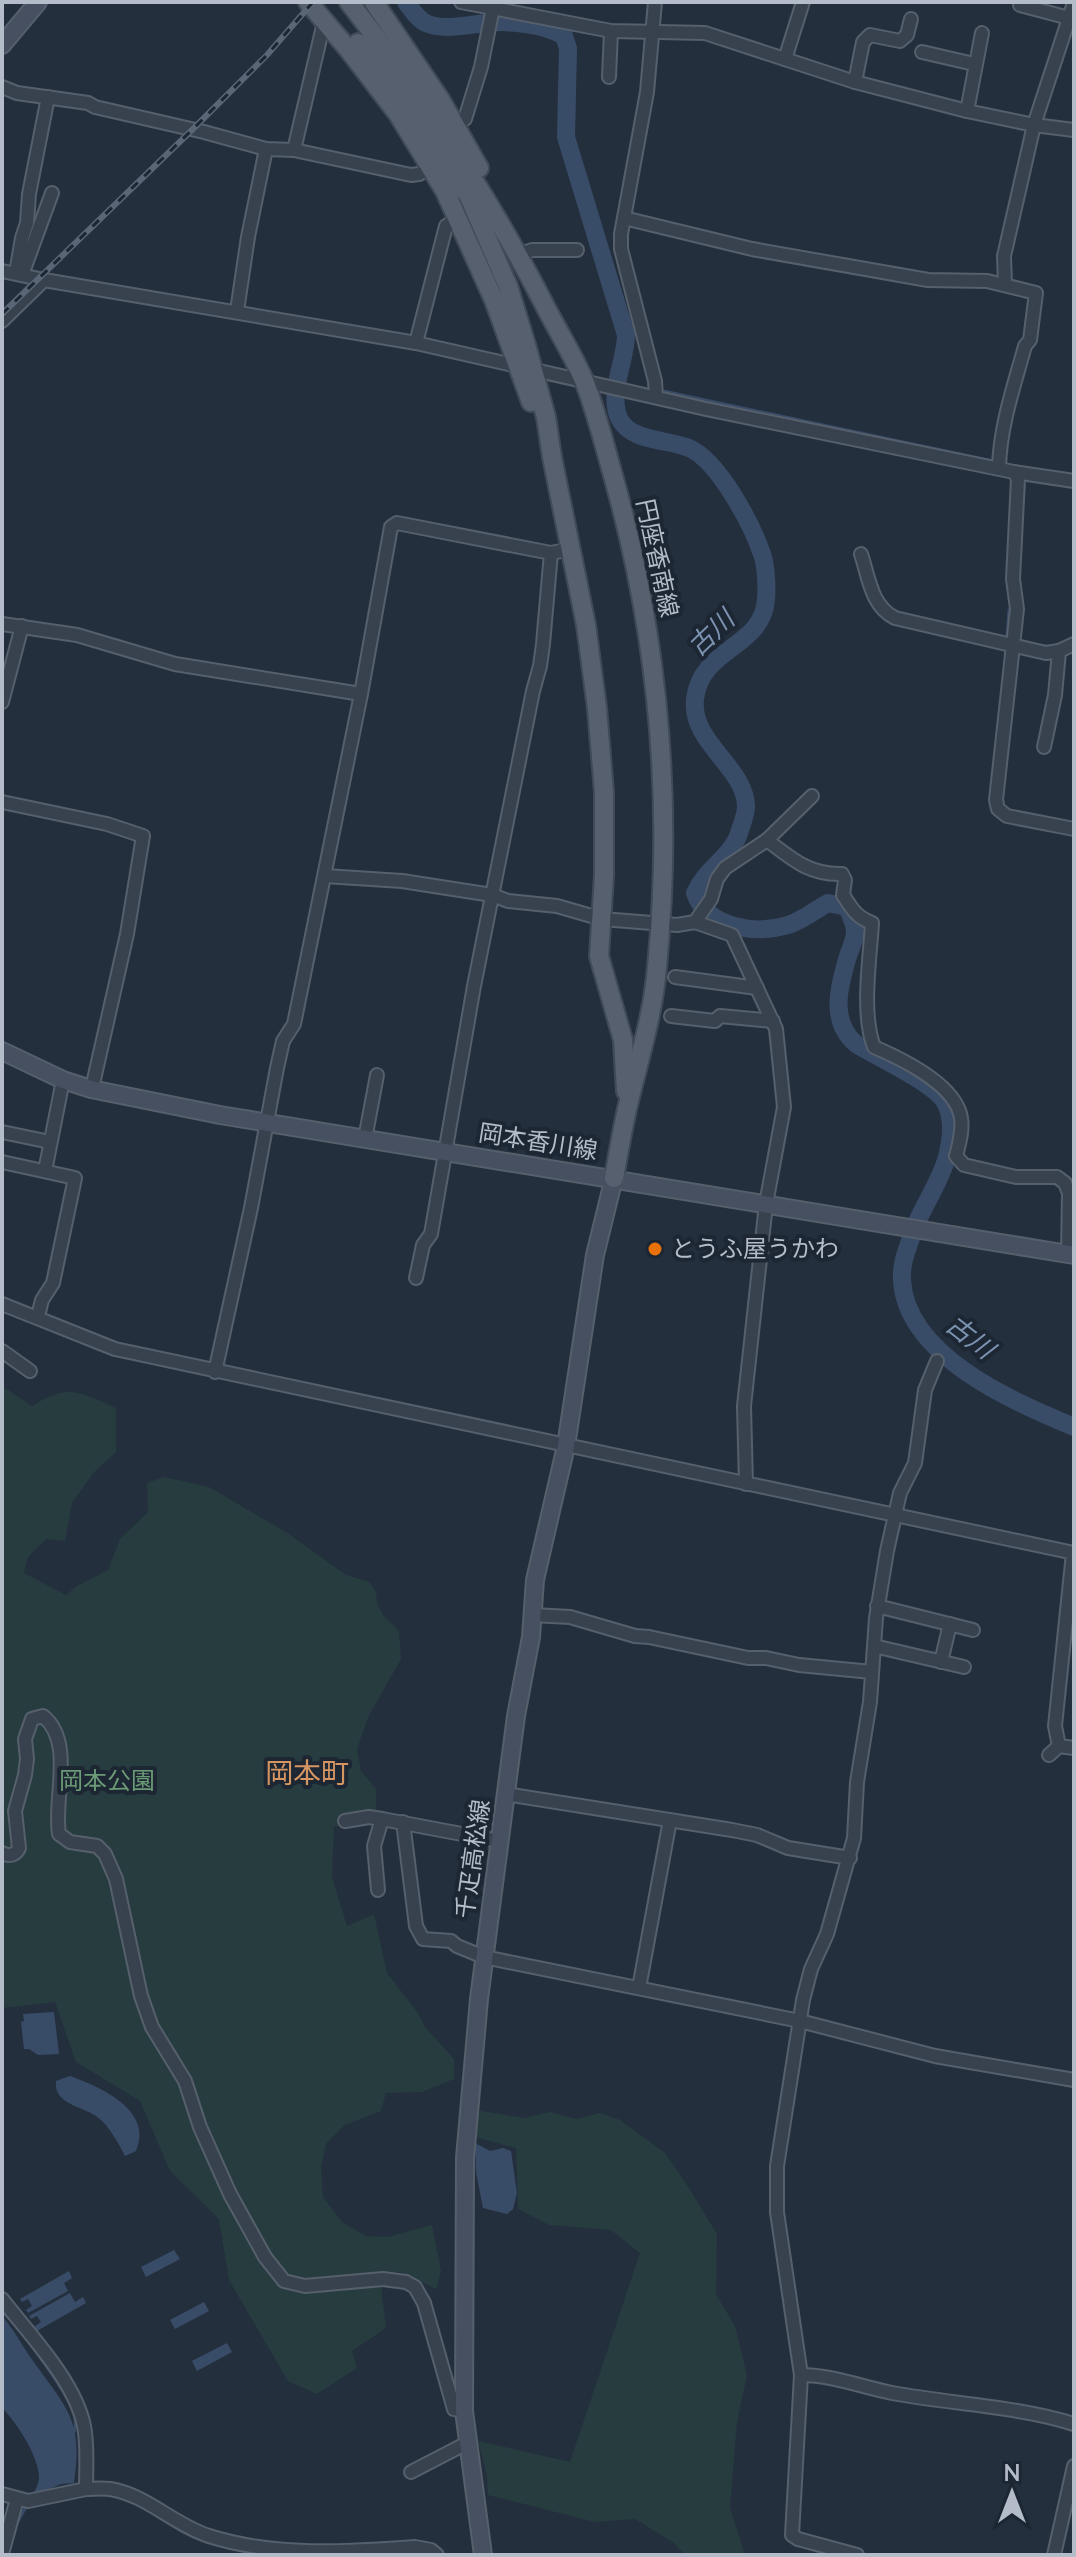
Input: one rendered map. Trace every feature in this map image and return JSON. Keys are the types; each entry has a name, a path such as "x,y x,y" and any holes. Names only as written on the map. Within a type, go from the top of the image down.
{"main road":[{"path":"2,45 38,2"},
{"path":"308,2 398,114 445,191 525,368"},
{"path":"323,2 393,73"},
{"path":"374,2 410,52 455,125 503,213 507,234"},
{"name":"円座香南線","path":"350,3 447,153 479,218 508,286 525,368 552,457 586,625 597,708 604,792 599,956 623,1040 627,1110"},
{"name":"円座香南線","path":"393,73 433,117 507,234 584,381 632,542 648,623 664,785 661,924 647,1030 614,1178"},
{"name":"岡本香川線","path":"2,1051 63,1080 90,1088 267,1122 1071,1254"},
{"name":"千疋高松線","path":"483,2555 464,2411 465,2158 484,1957 538,1568 566,1446 595,1255 614,1178"}],"street":[{"path":"461,2 492,18 611,31 705,33 855,82 967,111 1074,130"},
{"path":"655,2 647,92 621,234 622,257 655,381 656,397"},
{"path":"785,59 803,2"},
{"path":"1005,284 1004,256 1034,125 1074,3"},
{"path":"1020,5 1069,18"},
{"path":"455,125 465,119 492,18"},
{"path":"855,82 863,42 870,35 900,41 907,35 911,19"},
{"path":"294,150 324,22"},
{"path":"609,77 611,31"},
{"path":"967,111 982,33"},
{"path":"922,52 974,64"},
{"path":"2,87 17,93 79,101 266,149 294,150 411,175 431,168"},
{"path":"19,274 29,194 48,97"},
{"path":"237,311 266,149"},
{"path":"19,274 52,193"},
{"path":"624,218 752,249 928,280 987,281 1036,293 1030,340 1025,346 1006,416 999,468"},
{"path":"416,343 446,226 458,219"},
{"path":"518,255 532,250 577,250"},
{"path":"2,271 416,343 656,397 1014,472 1074,481"},
{"path":"2,321 44,280"},
{"path":"1014,472 1018,479 1013,579 1017,609 996,800 998,809 1007,816 1074,829"},
{"path":"215,1372 283,1041 294,1024 325,876 391,527 397,523 551,553 571,549"},
{"path":"416,1278 423,1245 431,1234 474,986 540,666 551,553"},
{"path":"861,554 876,604 895,618 1046,653 1074,644"},
{"path":"2,624 89,638 175,664 361,694"},
{"path":"2,702 22,626"},
{"path":"1044,747 1055,695 1059,651"},
{"path":"325,876 402,881 492,895 508,901 557,906 602,919 677,925 697,919 711,899 717,879 725,868 767,840 812,796"},
{"path":"2,802 107,824 143,836 127,934 90,1088"},
{"path":"767,840 802,866 824,875 842,874 845,880 843,895 859,918 872,923 868,1001 874,1047 893,1055 951,1095 961,1117 961,1136 956,1156 964,1165 1016,1177 1049,1175 1065,1183 1069,1193 1071,1254"},
{"path":"697,919 732,935 773,1021 784,1107 766,1204 744,1406 746,1484"},
{"path":"675,977 757,988"},
{"path":"671,1016 715,1021 720,1016 773,1021"},
{"path":"365,1139 377,1075"},
{"path":"45,1171 63,1080"},
{"path":"2,1132 50,1142"},
{"path":"2,1162 75,1178 53,1283 42,1300 38,1316"},
{"path":"2,1304 115,1349 1074,1553 1054,1750 1074,1748"},
{"path":"2,1351 30,1371"},
{"path":"857,2555 837,2552 792,2535 801,2375 777,2212 776,2184 800,2021 811,1969 827,1934 850,1858 877,1606 887,1551 900,1493 915,1463 925,1390 937,1361"},
{"path":"877,1606 973,1630"},
{"path":"533,1615 570,1617 635,1636 748,1658 872,1672"},
{"path":"941,1662 950,1624"},
{"path":"874,1646 964,1667"},
{"path":"2,1853 10,1855 19,1848 15,1811 27,1759 25,1739 32,1719 43,1716 55,1729 61,1754 59,1834 70,1842 97,1846 105,1854 116,1879 145,2011 185,2081 200,2127 218,2167 265,2257 284,2281 295,2285 383,2279 406,2282 415,2287 424,2303 454,2409 464,2411"},
{"path":"506,1794 732,1830 757,1835 788,1848 850,1858"},
{"path":"345,1821 369,1817 499,1841"},
{"path":"378,1890 374,1846 382,1819"},
{"path":"639,1988 670,1820"},
{"path":"403,1822 416,1926 423,1939 451,1941 484,1957 800,2021 935,2056 1074,2080"},
{"path":"2,2299 77,2403 84,2426 86,2489"},
{"path":"801,2375 817,2375 891,2392 1048,2417 1074,2424"},
{"path":"411,2472 467,2443"},
{"path":"1054,2555 1074,2466"},
{"path":"3,2493 28,2501 86,2489 110,2489 133,2496 205,2535 232,2543 307,2553 415,2547 431,2550 437,2555"},
{"path":"2,2554 17,2499"}],"green space":[{"name":"岡本公園","path":"2,1386 32,1406 56,1394 74,1392 116,1408 116,1452 95,1471 72,1503 65,1541 46,1539 28,1557 24,1573 66,1595 108,1570 120,1539 148,1512 147,1483 164,1477 209,1487 289,1534 346,1575 369,1582 384,1616 399,1631 401,1659 369,1715 357,1749 361,1771 376,1789 376,1819 334,1827 332,1877 347,1926 374,1914 387,1973 425,2027 454,2059 454,2079 422,2092 386,2093 381,2111 345,2125 326,2144 321,2167 323,2197 342,2222 366,2236 388,2237 432,2225 441,2271 436,2289 399,2271 381,2285 386,2328 352,2351 357,2368 317,2394 288,2381 229,2280 219,2219 170,2171 140,2101 76,2062 55,2002 2,2008"},
{"path":"475,2110 524,2118 550,2112 577,2119 600,2113 620,2120 665,2153 717,2234 716,2294 735,2326 747,2375 737,2422 730,2507 745,2555 685,2555 674,2543 635,2519 595,2522 488,2495 487,2476 478,2441 570,2462 640,2253 611,2230 549,2225 518,2209 516,2148 475,2137"}],"water":[{"path":"54,2012 59,2054 38,2055 24,2049 23,2014"},
{"path":"70,2076 109,2094 131,2112 140,2136 136,2151 125,2156 104,2123 60,2096 56,2081"},
{"path":"475,2143 490,2151 503,2148 511,2151 517,2193 513,2209 507,2214 483,2208 476,2172"},
{"path":"174,2250 180,2259 146,2277 141,2267"},
{"path":"69,2271 72,2278 64,2283 68,2291 28,2313 26,2310 32,2306 28,2299 22,2302 20,2299"},
{"path":"70,2293 75,2302 83,2297 86,2303 37,2331 35,2326 41,2322 37,2316 31,2319 29,2316"},
{"path":"204,2302 209,2311 175,2329 170,2320"},
{"path":"2,2316 62,2402 74,2428 74,2483 61,2484 32,2496 39,2480 35,2460 20,2430 2,2408"},
{"path":"227,2343 232,2352 197,2371 192,2361"}],"waterway":[{"name":"古川","path":"406,2 421,20 436,26 511,22 543,27 564,36 568,48 566,137 626,335 615,398 619,418 632,432 689,448 712,466 743,512 765,567 766,599 762,615 744,638 708,668 695,699 701,729 737,779 746,807 732,848 695,893 710,914 734,926 748,928 788,925 828,903 847,907 855,932 839,991 842,1025 856,1044 929,1086 945,1102 950,1115 947,1157 918,1220"},
{"path":"663,391 993,461"},
{"path":"1023,501 1024,487"},
{"path":"1007,637 1009,610"},
{"path":"1005,664 1006,648"},
{"name":"古川","path":"911,1238 902,1280 908,1307 922,1332 942,1353 994,1390 1074,1427"},
{"path":"2,2311 31,2345 70,2403 76,2423 74,2432"},
{"path":"17,2523 27,2505"}],"railway":[{"path":"2,314 267,55 313,2"}],"place":[{"name":"とうふ屋うかわ","path":"655,1249"}],"district":[{"name":"岡本町","path":"307,1773"}]}
